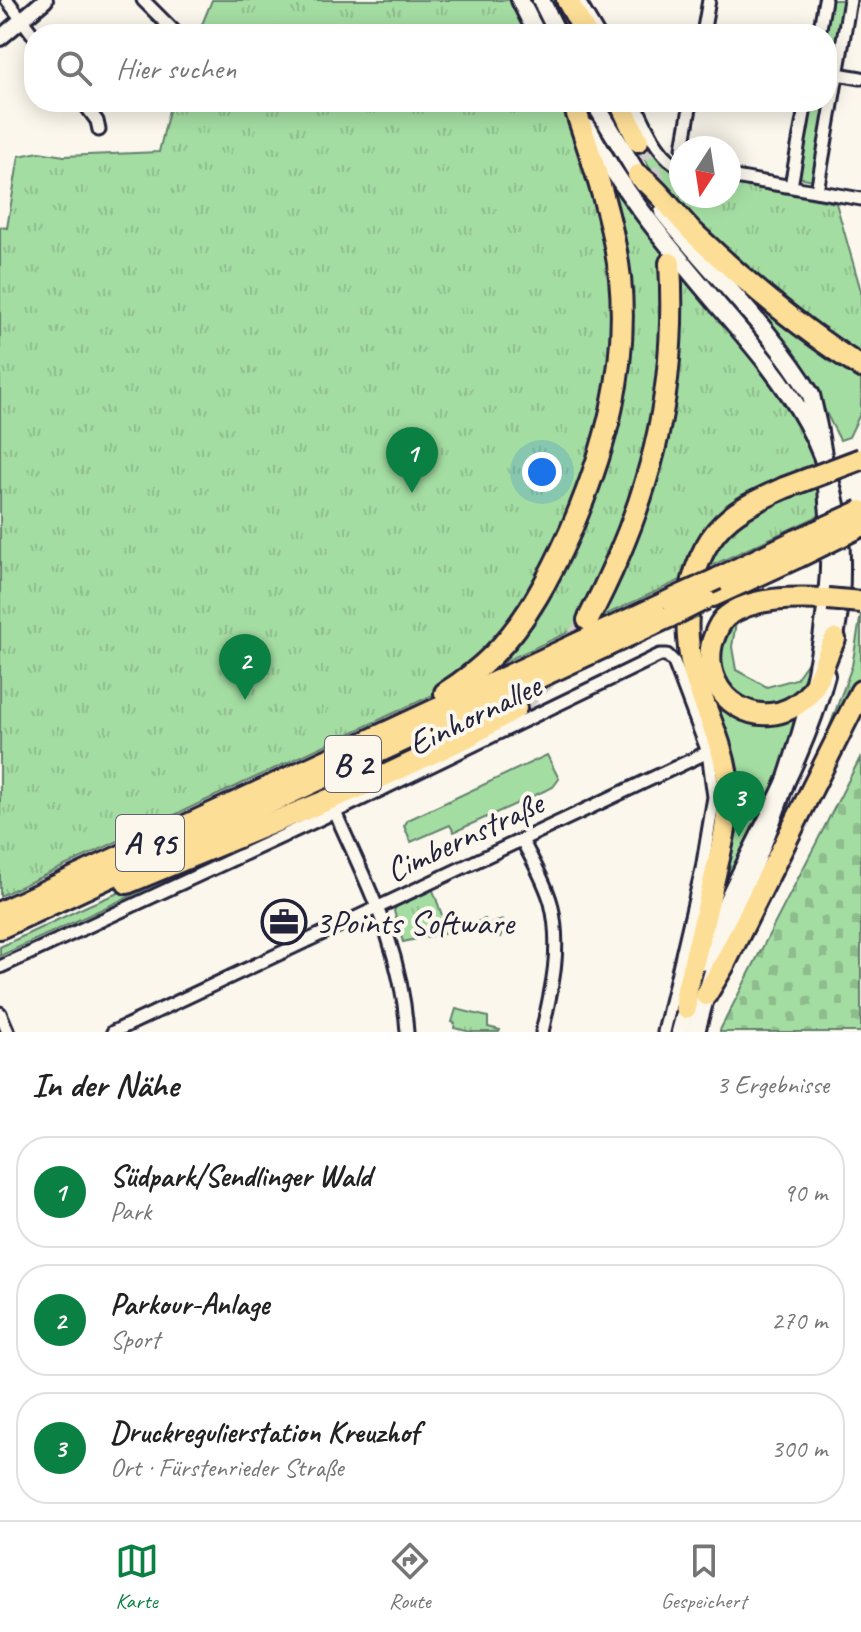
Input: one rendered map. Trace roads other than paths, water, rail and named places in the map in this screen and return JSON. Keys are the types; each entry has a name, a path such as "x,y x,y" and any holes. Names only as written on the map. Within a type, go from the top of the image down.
{"highway":[{"path":"567,0 580,24"},
{"path":"403,723 472,674 495,653 527,614 555,566 585,498 608,432 620,361 620,278 608,216 576,112"},
{"path":"625,112 638,141"},
{"path":"638,175 652,185 695,234 747,282 861,367"},
{"path":"588,620 630,533 662,419 671,333 670,263"},
{"path":"678,1004 686,993 727,823 728,785 723,752 689,652 687,623 690,592 703,555 729,518 784,488 861,459"},
{"name":"A 95","path":"0,912 403,723 670,608 798,548 853,496"},
{"path":"798,548 859,534"},
{"path":"842,644 826,655 816,686 802,701 781,712 758,714 740,708 716,685 710,669 710,651 725,617 750,606 780,600 861,602"},
{"name":"B 2","path":"0,928 670,608"},
{"path":"706,995 724,965 861,691"},
{"path":"36,911 62,910 369,783 469,736 516,708"}],"main road":[{"path":"520,0 532,24"},
{"path":"541,0 553,24"},
{"path":"579,112 619,179 655,228 759,350 796,401 817,441 829,473 841,536 842,644"},
{"path":"600,112 638,175 689,245 773,342 810,393 832,436 853,496 859,534"},
{"path":"680,1032 678,1004 799,752 842,644 858,581"},
{"path":"696,1032 725,937 811,757 844,670"}],"street":[{"path":"7,0 25,24"},
{"path":"0,38 45,0"},
{"path":"143,0 167,24"},
{"path":"578,0 592,24"},
{"path":"705,24 709,0"},
{"path":"821,24 825,0"},
{"path":"850,0 837,74 861,78"},
{"path":"90,112 99,130"},
{"path":"640,112 663,154 669,158"},
{"path":"685,136 689,112"},
{"path":"791,186 804,112"},
{"path":"817,191 831,112"},
{"path":"741,178 861,199"},
{"name":"Einhornallee","path":"0,967 335,812 660,655 667,655 674,662 708,752"},
{"path":"664,1032 678,1004 712,815 714,797 708,752"},
{"name":"Cimbernstraße","path":"113,1032 708,752"},
{"path":"335,812 394,949 407,1032"},
{"path":"522,840 551,902 555,934 554,979 542,1032"},
{"path":"0,1013 8,1032"}],"tunnel":[{"path":"638,141 659,200"},
{"path":"516,708 556,668 588,620"}],"place":[{"name":"Südpark/Sendlinger Wald","path":"412,493"},
{"name":"Parkour-Anlage","path":"245,700"},
{"name":"Druckregulierstation Kreuzhof","path":"739,837"},
{"name":"3Points Software","path":"284,922"}]}
